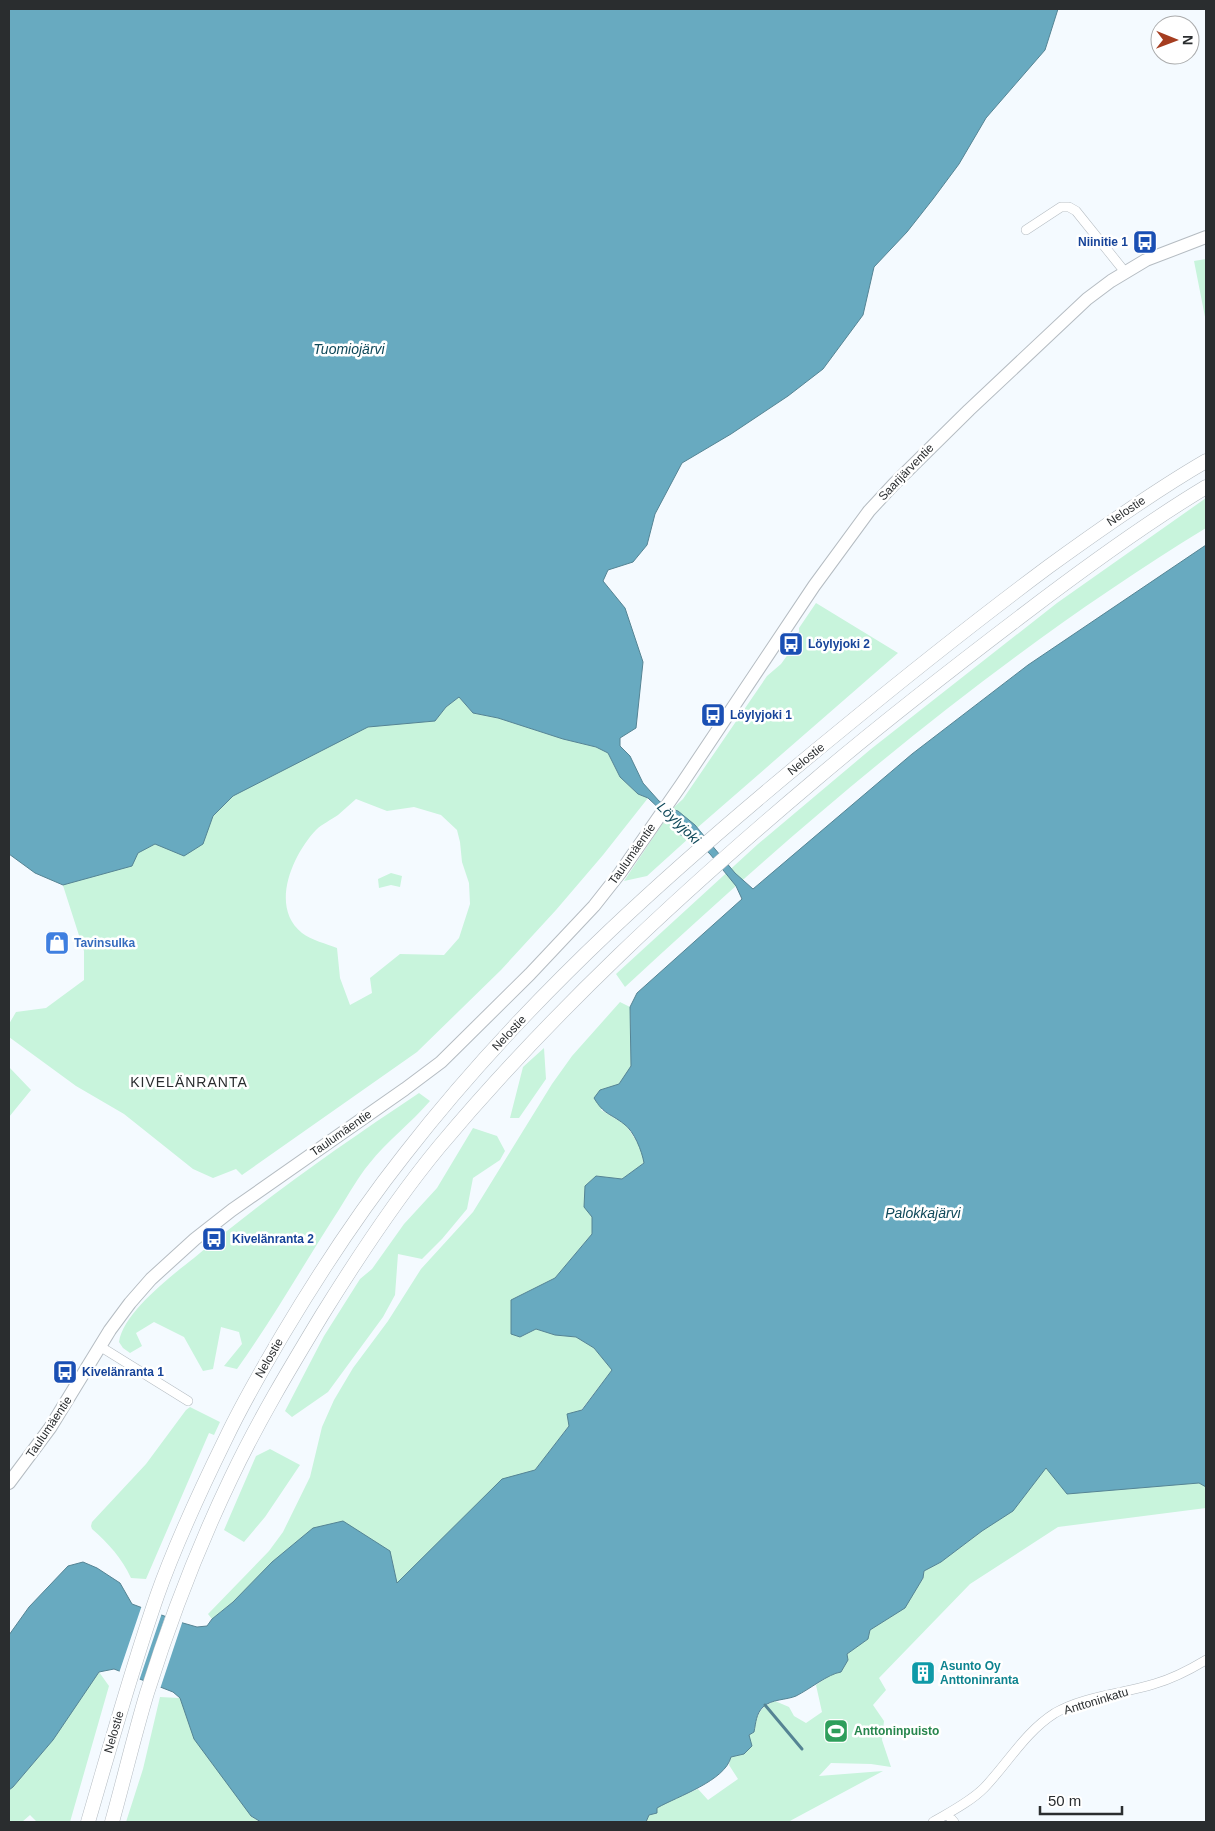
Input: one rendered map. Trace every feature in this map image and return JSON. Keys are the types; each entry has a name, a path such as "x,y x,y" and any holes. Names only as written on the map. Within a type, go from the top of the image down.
{"highway":[{"name":"Nelostie","path":"88,1822 126,1692 159,1592 227,1435 259,1374 306,1295 340,1242 404,1154 505,1036 550,990 696,852 781,779 963,631 1122,514 1206,461"},
{"name":"Nelostie","path":"112,1822 146,1699 180,1599 231,1478 280,1383 345,1278 388,1215 438,1149 507,1070 568,1006 623,951 728,855 864,738 976,650 1128,537 1206,487"}],"main road":[{"name":"Saarijärventie","path":"678,789 812,591 869,511 928,449 1088,299 1146,260 1206,237"},
{"name":"Taulumäentie","path":"9,1483 50,1428 110,1330 150,1279 195,1239 232,1210 406,1089 441,1062 530,974 594,906 620,873 678,789"}],"street":[{"path":"1026,230 1061,207 1068,207 1076,211 1126,272"},
{"path":"101,1347 188,1401"},
{"name":"Anttoninkatu","path":"933,1822 983,1788 1019,1744 1055,1714 1090,1700 1156,1684 1206,1660"},
{"path":"947,1814 954,1822"}],"green space":[{"path":"1206,259 1206,322 1194,261"},
{"path":"1206,498 1206,528 1128,578 1052,631 904,743 762,863 625,987 616,974 758,844 871,749 1057,603"},
{"path":"816,603 898,653 697,828 678,811 671,810 683,799 767,676 781,664 799,639 799,628"},
{"path":"459,697 473,713 498,718 563,739 596,747 608,753 620,777 638,794 648,798 556,910 501,970 417,1052 242,1175 236,1169 213,1178 193,1169 124,1114 76,1086 9,1037 9,1024 16,1012 46,1008 84,980 84,951 58,870 227,733 435,721 446,707","holes":["356,799 387,811 414,807 441,815 457,830 462,862 469,883 470,904 459,938 444,955 400,954 370,978 372,993 350,1005 340,978 337,948 314,940 302,933 292,922 287,909 288,881 299,853 307,840 318,828 338,815"]},
{"path":"667,817 684,837 689,838 647,876 624,881"},
{"path":"391,873 402,876 400,887 391,885 379,888 378,879"},
{"path":"620,1002 630,1007 631,1066 619,1084 600,1090 601,1110 626,1125 642,1150 644,1163 622,1179 596,1176 592,1234 555,1278 511,1300 520,1337 536,1329 555,1335 576,1337 594,1348 612,1370 535,1470 416,1647 233,1602 212,1619 208,1614 269,1551 283,1532 310,1477 322,1427 334,1400 353,1368 388,1321 421,1269 473,1212 552,1084 572,1056"},
{"path":"544,1048 546,1079 519,1118 510,1118 523,1067"},
{"path":"9,1067 31,1090 9,1117"},
{"path":"419,1093 430,1101 383,1148 361,1174 277,1309 237,1369 224,1366 242,1344 239,1332 221,1327 213,1369 203,1371 184,1337 154,1322 136,1333 142,1346 130,1353 123,1348 119,1342 122,1331 129,1319 138,1307 161,1285 276,1193 332,1152"},
{"path":"473,1128 497,1136 505,1151 500,1160 473,1178 467,1209 422,1259 398,1254 395,1295 383,1317 328,1392 292,1417 285,1411 324,1336 360,1279 372,1269 404,1224 437,1188"},
{"path":"190,1407 220,1422 214,1435 209,1433 146,1579 131,1578 114,1551 92,1529 92,1522 146,1464"},
{"path":"1167,1436 1196,1441 1206,1439 1206,1508 1058,1527 970,1584 879,1678 886,1690 873,1705 884,1721 882,1740 891,1767 871,1764 831,1763 819,1776 883,1771 788,1822 646,1822 649,1815 656,1813 657,1808 672,1800 698,1789 708,1800 738,1779 729,1765 731,1757 744,1754 752,1746 749,1735 754,1732 759,1713 765,1706 775,1701 789,1707 794,1716 806,1723 822,1712 816,1685 833,1673 841,1672 848,1660 847,1654 868,1639 870,1630 896,1613 890,1609 879,1610 878,1616 867,1617 862,1606 854,1605 853,1614 860,1621 849,1629 857,1640 834,1638 824,1643 830,1654 810,1659 809,1676 802,1678 787,1634 858,1577 893,1539 947,1492 971,1478 996,1468 1021,1467 1039,1455 1079,1445 1110,1447 1137,1455","holes":["956,1512 981,1520 982,1531 941,1562 924,1571 923,1579 913,1593 892,1585 888,1576 905,1574 909,1557 921,1554 933,1537 955,1539 948,1525"]},
{"path":"270,1449 300,1465 265,1517 244,1542 224,1530 256,1456"},
{"path":"99,1672 109,1686 70,1822 37,1822 30,1815 22,1822 9,1822 9,1790 52,1741"},
{"path":"179,1695 252,1817 261,1822 126,1822 143,1769 160,1697 179,1698"}],"water":[{"path":"9,9 1058,9 1045,50 986,118 959,164 907,232 874,267 863,315 823,369 788,396 731,434 682,463 655,514 647,545 633,562 608,570 603,581 625,608 643,662 636,728 620,738 620,746 630,756 643,783 659,801 678,811 695,825 735,873 753,889 912,754 1028,665 1206,545 1206,1487 1199,1483 1067,1494 1046,1468 1013,1511 982,1531 941,1562 924,1571 923,1578 905,1608 870,1630 868,1639 847,1654 848,1660 841,1672 796,1696 766,1704 758,1715 754,1732 749,1735 752,1746 744,1754 731,1757 727,1766 710,1781 657,1808 657,1813 649,1815 646,1822 261,1822 251,1816 194,1739 180,1698 173,1692 114,1669 99,1672 53,1740 9,1790 9,1635 29,1607 68,1566 83,1562 97,1568 120,1583 132,1604 183,1623 197,1627 207,1626 272,1562 313,1528 343,1521 390,1551 397,1583 502,1479 535,1470 569,1426 567,1414 582,1410 612,1370 594,1348 576,1337 555,1335 536,1329 520,1337 511,1334 511,1300 555,1278 592,1234 592,1217 584,1207 585,1186 596,1176 622,1179 644,1163 639,1147 628,1127 604,1111 594,1098 600,1090 619,1084 631,1066 630,1007 637,993 742,899 736,886 710,854 694,839 684,837 678,833 666,815 648,798 638,794 620,777 608,753 596,747 563,739 498,718 473,713 459,697 446,707 435,721 368,727 233,796 213,816 203,844 184,856 155,844 138,853 132,866 63,885 35,873 9,854"}],"pier":[{"path":"142,1605 162,1613 139,1681 119,1673"},
{"path":"166,1614 183,1620 160,1689 143,1683"}],"waterway":[{"path":"765,1705 802,1749"}],"place":[{"name":"Niinitie 1","path":"1145,242"},
{"name":"Löylyjoki 2","path":"791,644"},
{"name":"Löylyjoki 1","path":"713,715"},
{"name":"Tavinsulka","path":"57,943"},
{"name":"Kivelänranta 2","path":"214,1239"},
{"name":"Kivelänranta 1","path":"65,1372"},
{"name":"Asunto Oy Anttoninranta","path":"923,1673"},
{"name":"Anttoninpuisto","path":"836,1731"}],"district":[{"name":"KIVELÄNRANTA","path":"189,1082"}],"water label":[{"name":"Tuomiojärvi","path":"349,349"},
{"name":"Löylyjoki","path":"679,823"},
{"name":"Palokkajärvi","path":"923,1213"}]}
